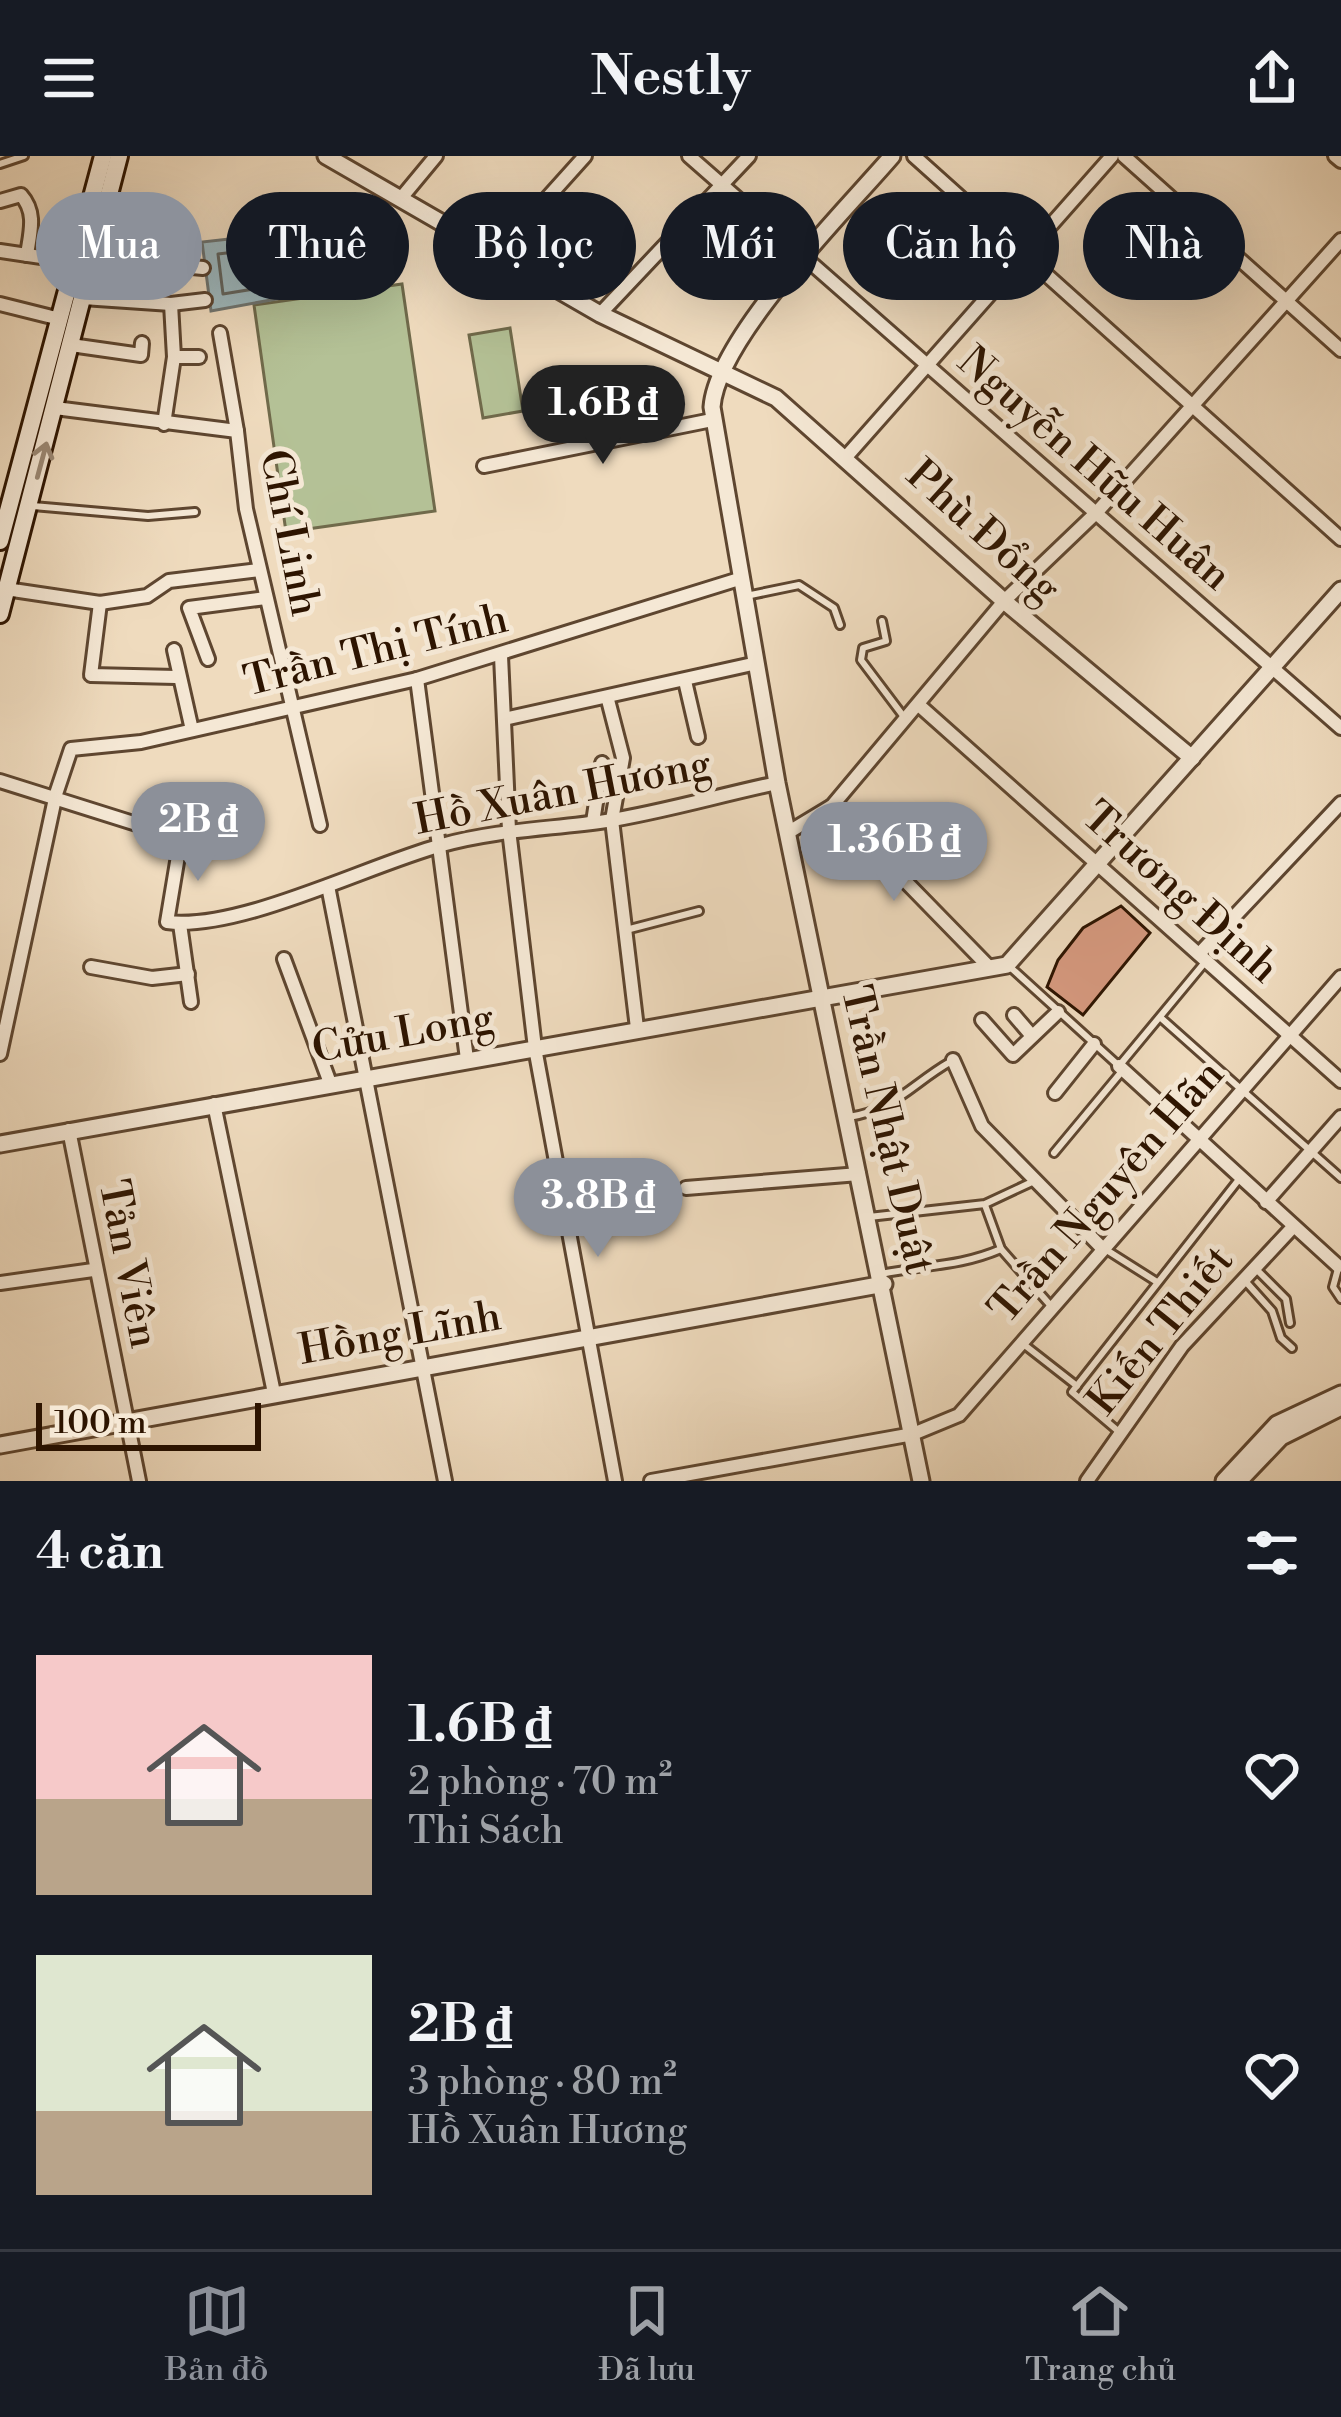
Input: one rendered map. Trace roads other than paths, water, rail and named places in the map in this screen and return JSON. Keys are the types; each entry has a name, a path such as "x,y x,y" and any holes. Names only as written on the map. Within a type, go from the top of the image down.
{"main road":[{"path":"96,192 103,156"},
{"path":"107,192 119,156"},
{"path":"0,541 68,300"},
{"path":"0,614 82,300"}],"street":[{"name":"Phù Đổng","path":"326,156 348,161 394,192"},
{"path":"406,192 436,156"},
{"path":"553,192 586,156"},
{"name":"Nguyễn Hữu Huân","path":"689,156 730,192"},
{"path":"600,314 749,156"},
{"path":"819,242 892,156"},
{"path":"914,156 954,192"},
{"path":"1059,216 1112,156"},
{"path":"1124,156 1341,350"},
{"path":"0,201 21,195 27,202 32,220 27,255"},
{"path":"789,832 832,806 908,722 1004,602 1096,512 1341,240"},
{"path":"0,251 36,256"},
{"name":"Nguyễn Hữu Huân","path":"819,273 1341,728"},
{"path":"1059,286 1341,539"},
{"path":"112,300 171,304 205,300"},
{"name":"Phù Đổng","path":"576,300 776,398 1004,602 1192,758"},
{"path":"720,370 773,300"},
{"path":"846,457 985,300"},
{"path":"0,304 60,319"},
{"path":"164,424 174,357 171,304"},
{"path":"220,333 237,430"},
{"path":"71,345 141,355 142,343"},
{"path":"174,357 199,357"},
{"name":"Trần Nhật Duật","path":"720,370 712,420 742,596 921,1481"},
{"name":"Chí Linh","path":"55,408 237,430 260,570 320,825"},
{"path":"484,466 712,420"},
{"path":"6,590 100,603 147,596 169,581 260,570"},
{"name":"Trần Thị Tính","path":"56,794 67,754 76,747 127,744 417,679 739,579"},
{"path":"832,806 999,967 1100,867 1341,590"},
{"path":"208,659 189,608 266,598"},
{"path":"100,603 91,675 176,677"},
{"path":"174,650 176,677 192,730"},
{"path":"501,656 509,830 535,1048 615,1481"},
{"path":"504,719 608,700 757,663"},
{"path":"417,679 467,1059"},
{"path":"685,681 698,737"},
{"path":"608,700 623,758 612,820 637,1028"},
{"name":"Trương Định","path":"921,706 1339,1075"},
{"path":"593,822 602,763"},
{"path":"0,781 56,794 181,838 239,839"},
{"name":"Hồ Xuân Hương","path":"180,924 328,886 438,846 509,830 612,820 777,783"},
{"path":"0,1054 56,794"},
{"path":"1203,958 1341,803"},
{"path":"181,838 167,922 180,924 191,1002"},
{"path":"328,886 445,1481"},
{"path":"284,958 329,1083"},
{"path":"91,967 114,976 188,974"},
{"name":"Cửu Long","path":"0,1144 999,967"},
{"name":"Trần Nguyên Hãn","path":"651,1481 913,1434 959,1415 1341,977"},
{"path":"982,1020 1013,1054 1058,1012"},
{"path":"1015,1015 1032,1036"},
{"path":"1055,1093 1094,1044"},
{"path":"953,1060 982,1126 1102,1247"},
{"path":"1121,1068 1265,1202 1340,1264"},
{"path":"214,1104 274,1393"},
{"path":"1265,1202 1341,1117"},
{"name":"Tản Viên","path":"69,1130 93,1270 139,1481"},
{"path":"686,1188 859,1174"},
{"name":"Kiến Thiết","path":"1087,1481 1182,1346 1292,1226"},
{"path":"0,1283 93,1270"},
{"name":"Hồng Lĩnh","path":"0,1445 883,1279"},
{"path":"1224,1481 1277,1424 1313,1402 1341,1394"},
{"path":"1239,1481 1281,1437 1341,1408"}],"lane":[{"path":"0,164 24,156"},
{"path":"30,506 148,516 195,512"},
{"path":"742,596 799,585 834,608 840,625"},
{"path":"883,621 886,640 863,648 861,660 908,722"},
{"path":"622,931 698,911"},
{"path":"1054,1153 1203,958"},
{"path":"999,967 1121,1068"},
{"path":"1160,1018 1341,1178"},
{"path":"847,1118 889,1108 909,1096 918,1080 953,1060"},
{"path":"1120,1432 1072,1392 1240,1178"},
{"path":"869,1217 985,1204 1032,1181"},
{"path":"985,1204 1001,1249 1051,1306"},
{"path":"1102,1247 1157,1282"},
{"path":"883,1279 1001,1249"},
{"path":"1340,1264 1333,1287 1341,1300"},
{"path":"1254,1268 1286,1298 1290,1322"},
{"path":"1244,1279 1272,1311 1292,1348"},
{"path":"1019,1341 1077,1385"}],"water":[{"path":"226,239 226,300 271,300 211,311 202,242"}]}
